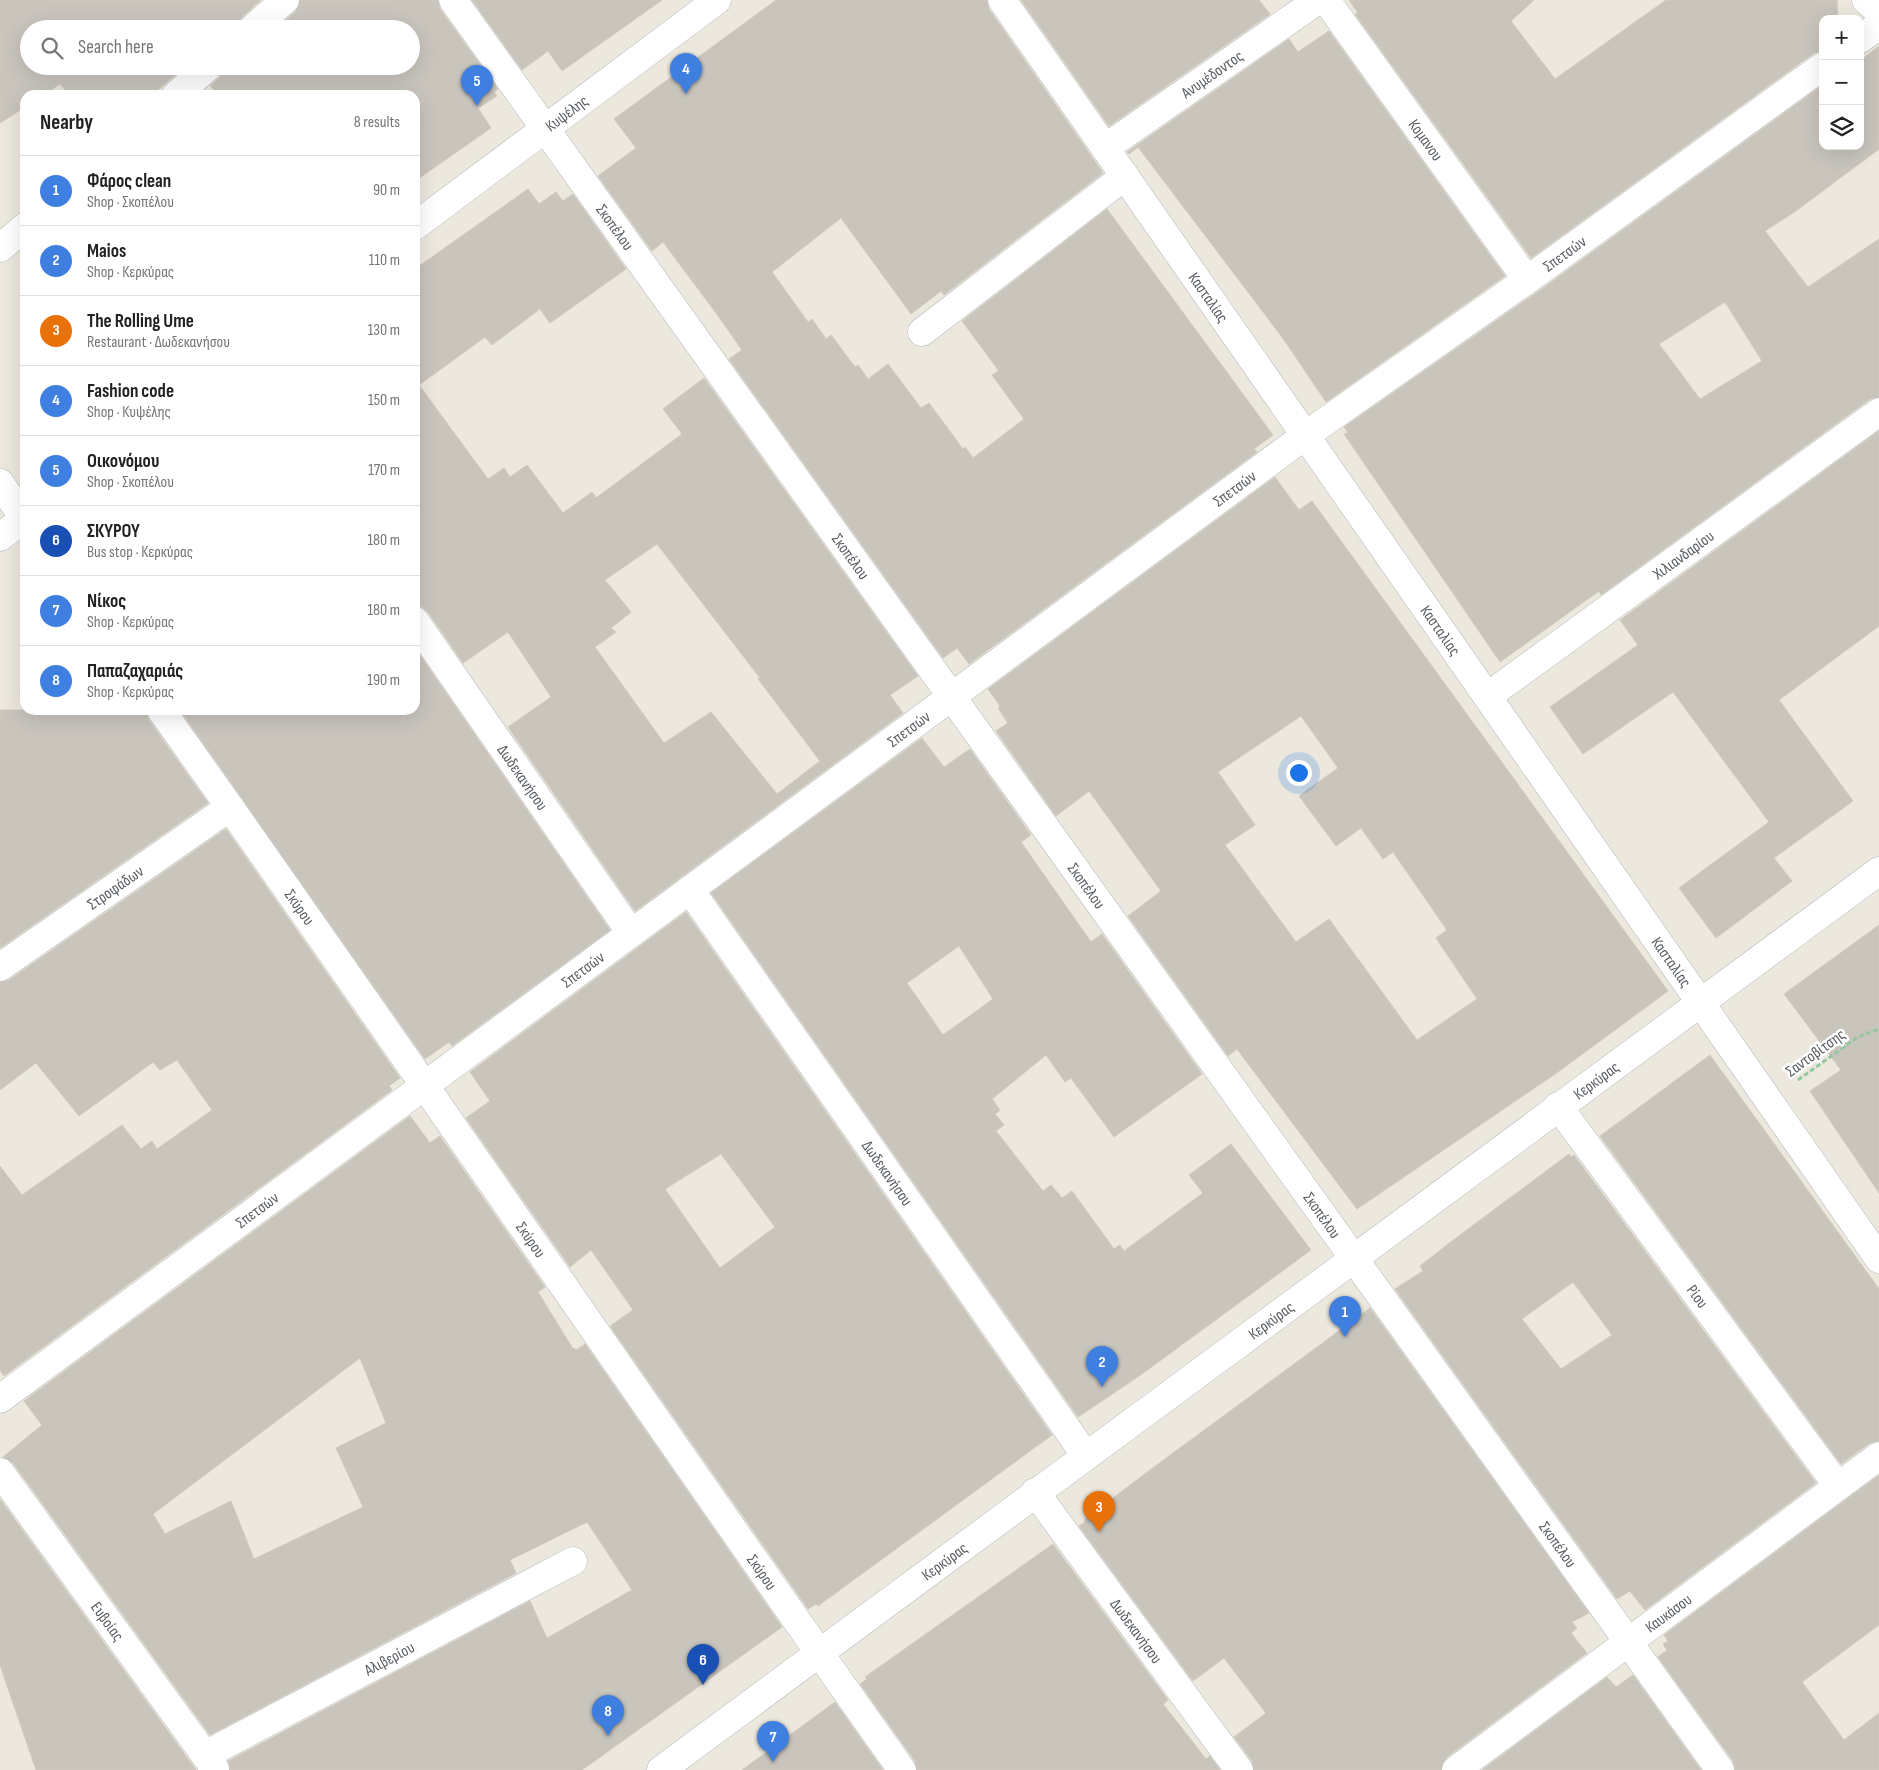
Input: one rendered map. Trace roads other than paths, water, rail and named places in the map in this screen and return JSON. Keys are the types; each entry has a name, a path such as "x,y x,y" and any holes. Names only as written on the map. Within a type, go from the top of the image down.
{"street":[{"path":"263,20 286,0"},
{"name":"Σκοπέλου","path":"453,0 1720,1770"},
{"name":"Κυψέλης","path":"420,222 716,0"},
{"name":"Κασταλίας","path":"1002,0 1879,1259"},
{"name":"Ανυμέδοντος","path":"1105,148 1318,0"},
{"name":"Κομανου","path":"1326,0 1527,280"},
{"path":"1866,0 1879,11"},
{"path":"1864,36 1879,25"},
{"name":"Σπετσών","path":"0,1399 1306,435 1527,280 1819,69"},
{"path":"182,90 199,75"},
{"path":"922,332 1125,176"},
{"path":"0,248 20,231"},
{"name":"Χιλιανδαρίου","path":"1488,696 1879,412"},
{"path":"0,483 20,512"},
{"path":"0,536 20,522"},
{"name":"Δωδεκανήσου","path":"420,628 632,933"},
{"name":"Σκύρου","path":"165,715 426,1085 820,1655 902,1770"},
{"name":"Στροφάδων","path":"0,967 230,807"},
{"name":"Κερκύρας","path":"666,1768 820,1655 1035,1492 1879,871"},
{"name":"Δωδεκανήσου","path":"690,890 1086,1456"},
{"name":"Ρίου","path":"1558,1106 1838,1486"},
{"name":"Καυκάσου","path":"1456,1770 1628,1640 1879,1456"},
{"name":"Ευβοίας","path":"0,1472 210,1762"},
{"name":"Δωδεκανήσου","path":"1035,1492 1239,1770"},
{"name":"Αλιβερίου","path":"210,1762 572,1561"}],"place":[{"name":"Fashion code","path":"686,94"},
{"name":"Οικονόμου","path":"477,106"},
{"name":"Φάρος clean","path":"1345,1337"},
{"name":"Maios","path":"1102,1387"},
{"name":"The Rolling Ume","path":"1099,1532"},
{"name":"ΣΚΥΡΟΥ","path":"703,1685"},
{"name":"Παπαζαχαριάς","path":"608,1736"},
{"name":"Νίκος","path":"773,1762"}]}
